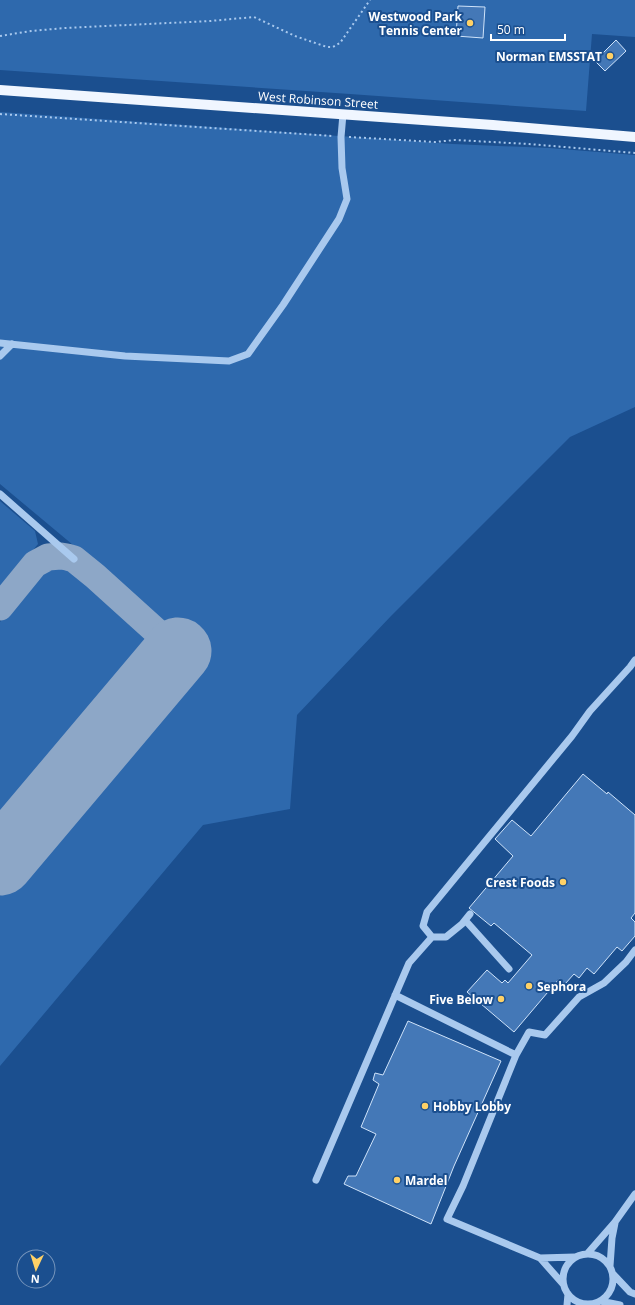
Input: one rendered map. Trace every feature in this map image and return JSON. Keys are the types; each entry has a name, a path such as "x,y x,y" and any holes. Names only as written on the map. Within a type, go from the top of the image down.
{"main road":[{"name":"West Robinson Street","path":"0,90 343,114 635,137"}],"street":[{"path":"0,343 125,356 229,361 248,354 283,305 339,219 347,199 342,168 341,137 343,114"},
{"path":"0,356 12,344"},
{"path":"0,494 74,559"},
{"path":"432,937 423,926 427,912 572,736 590,711 635,660"},
{"path":"316,1180 409,963 432,937 446,937 467,917 509,970"},
{"path":"574,1258 540,1258 447,1219 463,1186 516,1055 530,1032 545,1035 579,997 604,982 626,962 635,950"},
{"path":"396,995 516,1055"},
{"path":"587,1254 615,1222 635,1194"},
{"path":"610,1266 615,1222"},
{"path":"567,1305 568,1294 563,1277 569,1262 582,1254 587,1254 598,1256 605,1260 610,1266 613,1274 611,1290 600,1301 591,1304 579,1302 568,1294"},
{"path":"540,1258 564,1284"},
{"path":"613,1274 630,1292 635,1294"},
{"path":"600,1301 620,1305"}],"path":[{"path":"0,36 66,28 210,21 254,17 295,36 327,47 340,43 370,0"},
{"path":"0,114 341,137 435,142 455,140 529,144 635,153"}],"shaded area":[{"path":"0,0 635,0 635,37 592,34 586,111 0,70"},
{"path":"0,112 453,144 549,148 635,155 635,407 570,437 391,616 297,715 290,809 203,825 0,1066 0,896 209,649 174,621 170,626 0,484"},
{"path":"0,501 35,531 38,544 0,591"},
{"path":"55,564 68,566 139,625 145,636 145,653 144,657 0,826 0,622 42,572"}],"building":[{"name":"Westwood Park Tennis Center","path":"458,6 485,7 483,38 456,36"},
{"name":"Norman EMSSTAT","path":"616,40 626,51 605,71 595,61"},
{"name":"Crest Foods","path":"583,774 607,794 608,792 635,815 635,913 631,918 635,922 635,936 622,951 617,947 594,974 587,968 579,978 574,974 565,984 559,979 514,1032 467,992 487,970 502,983 505,980 508,983 532,955 494,923 491,926 469,908 513,856 495,839 512,820 531,836"},
{"name":"Hobby Lobby","path":"408,1021 501,1061 454,1166 431,1224 344,1184 348,1176 356,1176 376,1134 361,1127 379,1084 373,1080 375,1073 383,1075"}],"taxiway":[{"path":"0,607 35,564 48,557 67,557 74,559 95,576 178,651"}],"runway":[{"path":"0,862 178,651"}],"place":[{"name":"Westwood Park Tennis Center","path":"470,23"},
{"name":"Norman EMSSTAT","path":"610,56"},
{"name":"Crest Foods","path":"563,882"},
{"name":"Sephora","path":"529,986"},
{"name":"Five Below","path":"501,999"},
{"name":"Hobby Lobby","path":"425,1106"},
{"name":"Mardel","path":"397,1180"}]}
